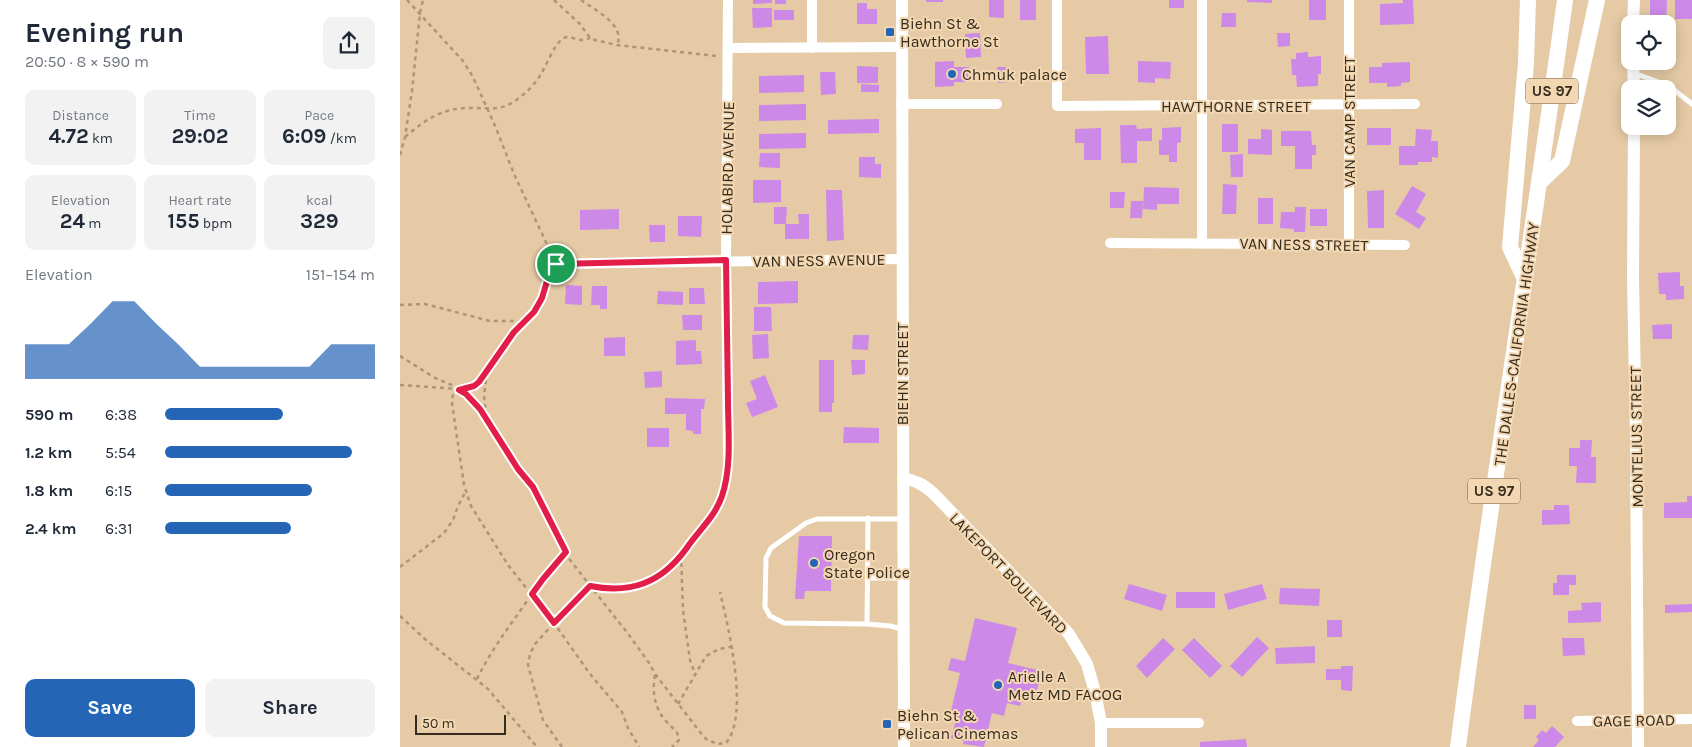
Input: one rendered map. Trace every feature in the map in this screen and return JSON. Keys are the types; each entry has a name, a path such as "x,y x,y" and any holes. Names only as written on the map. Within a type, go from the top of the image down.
{"highway":[{"path":"1524,279 1510,247 1526,63 1528,0"},
{"name":"THE DALLES-CALIFORNIA HIGHWAY","path":"1458,747 1565,0"},
{"path":"1540,182 1562,161 1597,0"}],"street":[{"name":"HOLABIRD AVENUE","path":"728,0 726,260 728,455"},
{"path":"812,0 812,48"},
{"name":"BIEHN STREET","path":"902,0 902,578 904,747"},
{"name":"HAWTHORNE STREET","path":"1057,0 1057,106 1414,104"},
{"path":"1110,243 1202,243 1202,0"},
{"name":"VAN CAMP STREET","path":"1349,0 1349,245"},
{"path":"1633,15 1634,0"},
{"path":"728,53 812,48 902,47"},
{"path":"902,104 997,104"},
{"name":"MONTELIUS STREET","path":"1634,135 1633,277 1638,747"},
{"name":"VAN NESS STREET","path":"1202,243 1405,245"},
{"name":"VAN NESS AVENUE","path":"556,264 726,260 902,259"},
{"name":"LAKEPORT BOULEVARD","path":"903,478 923,484 933,493 1068,634 1087,664 1101,723 1101,747"},
{"name":"GAGE ROAD","path":"1577,721 1692,719"},
{"path":"1101,723 1199,723"}],"lane":[{"path":"1640,70 1669,86 1692,104"},
{"path":"867,624 868,518"},
{"path":"902,519 817,519 806,523 771,548 766,558 765,607 770,616 784,623 867,624 903,629"},
{"path":"868,578 902,578"}],"path":[{"path":"407,0 463,61 473,77 514,174 556,264 550,271 542,298 534,312 504,345 487,372 474,386 459,390 453,394 452,404 466,491 471,506 483,527 508,564 554,623 590,674 622,712 628,728 639,747"},
{"path":"400,155 405,137 423,0"},
{"path":"554,0 580,24 590,38"},
{"path":"581,0 613,25 618,32 619,40 617,45"},
{"path":"405,137 435,115 453,108 487,108 508,105 538,80 563,38 568,37 580,41 590,38 617,45 728,53"},
{"path":"400,305 425,304 490,321 525,321"},
{"path":"400,356 435,378 459,390 475,402 518,469 533,487 566,552 590,586 706,739 717,744 726,743 731,738 736,726 737,706 735,668 720,592"},
{"path":"486,418 484,396 487,372"},
{"path":"400,385 459,390"},
{"path":"590,586 617,589 634,587 650,581 667,569 681,555 698,531 714,514 722,494 728,455"},
{"path":"400,567 444,533 453,520 466,491"},
{"path":"477,680 485,662 532,594 566,552"},
{"path":"681,555 683,610 690,660 695,674"},
{"path":"562,747 543,720 528,665 530,654 535,644 590,586"},
{"path":"400,616 426,640 477,680 504,706 537,747"},
{"path":"678,704 706,656 719,649 736,646"},
{"path":"655,674 654,693 656,706 665,721 677,731 679,740 672,747"}],"building":[{"path":"753,0 772,0 772,3 753,4"},
{"path":"775,0 786,0 786,4 775,4"},
{"path":"926,0 943,0 943,2 926,2"},
{"path":"989,0 1004,0 1004,18 989,17"},
{"path":"1020,0 1036,0 1036,20 1020,20"},
{"path":"1169,0 1184,0 1184,8 1169,8"},
{"path":"1247,0 1272,0 1272,3 1247,2"},
{"path":"1309,0 1326,0 1326,20 1309,20"},
{"path":"1403,0 1413,0 1414,24 1380,25 1380,4 1403,3"},
{"path":"1650,0 1667,0 1666,15 1650,15"},
{"path":"1675,0 1692,0 1692,19 1676,19"},
{"path":"857,3 867,3 867,9 877,9 877,24 857,24"},
{"path":"752,8 772,8 772,27 753,28"},
{"path":"774,10 794,10 794,20 774,20"},
{"path":"1222,13 1236,13 1236,27 1221,27"},
{"path":"980,33 981,57 966,58 965,34"},
{"path":"1277,33 1290,33 1290,46 1278,47"},
{"path":"1108,36 1109,74 1086,74 1085,37"},
{"path":"1308,52 1308,57 1321,56 1321,74 1318,74 1318,86 1297,87 1296,75 1292,75 1291,59 1296,59 1296,53"},
{"name":"Chmuk palace","path":"954,61 954,67 969,67 969,82 954,82 954,86 935,87 935,62"},
{"path":"1138,61 1171,62 1170,79 1155,78 1155,83 1138,82"},
{"path":"1410,62 1410,82 1401,83 1401,86 1387,87 1387,83 1369,83 1369,67 1382,67 1382,63"},
{"path":"857,66 878,67 878,83 857,83"},
{"path":"997,67 1008,67 1008,82 998,83"},
{"path":"820,72 835,72 836,94 821,95"},
{"path":"804,75 804,92 759,93 759,76"},
{"path":"861,84 879,85 879,92 861,92"},
{"path":"806,104 806,120 759,121 759,105"},
{"path":"879,119 879,133 828,134 828,120"},
{"path":"1222,124 1238,124 1238,152 1222,152"},
{"path":"1120,125 1136,125 1137,129 1152,128 1152,141 1137,141 1137,163 1121,163"},
{"path":"1181,127 1181,142 1177,143 1177,162 1169,162 1169,155 1159,155 1159,140 1162,140 1162,128"},
{"path":"1101,128 1101,160 1084,160 1084,143 1075,143 1075,129"},
{"path":"1367,128 1391,128 1391,145 1367,145"},
{"path":"1261,129 1272,130 1272,155 1248,154 1248,139 1261,139"},
{"path":"1416,129 1432,130 1431,141 1438,141 1438,158 1432,157 1432,162 1418,162 1418,165 1399,165 1399,146 1415,146"},
{"path":"1281,131 1311,131 1312,145 1316,145 1316,155 1312,155 1312,169 1295,169 1295,146 1281,146"},
{"path":"806,133 806,148 759,149 759,134"},
{"path":"760,153 780,153 780,168 759,167"},
{"path":"1243,154 1243,177 1231,177 1230,155"},
{"path":"859,157 875,157 875,164 881,164 881,178 859,177"},
{"path":"753,180 781,180 781,202 753,203"},
{"path":"1223,184 1237,185 1236,214 1222,214"},
{"path":"1412,186 1426,194 1416,212 1426,218 1419,229 1395,214"},
{"path":"1144,187 1179,188 1179,204 1157,204 1157,210 1143,209"},
{"path":"826,190 842,190 844,240 827,241"},
{"path":"1384,190 1384,228 1368,228 1367,191"},
{"path":"1110,192 1125,192 1124,208 1110,208"},
{"path":"1258,198 1273,198 1273,224 1258,224"},
{"path":"1131,201 1143,201 1142,218 1130,218"},
{"path":"774,207 787,207 786,224 799,224 798,214 809,214 809,239 785,239 785,224 774,224"},
{"path":"1295,207 1306,207 1305,232 1294,232 1294,229 1280,228 1281,212 1295,212"},
{"path":"619,209 619,229 580,230 580,210"},
{"path":"1310,209 1327,209 1327,226 1310,226"},
{"path":"678,216 702,216 701,237 678,236"},
{"path":"649,225 665,225 665,242 650,242"},
{"path":"1680,272 1680,286 1684,286 1684,299 1666,300 1666,294 1659,294 1658,273"},
{"path":"798,281 798,303 758,304 758,282"},
{"path":"566,285 582,286 582,305 565,304"},
{"path":"592,286 607,286 607,309 600,309 600,305 591,305"},
{"path":"689,288 704,288 705,304 689,304"},
{"path":"658,291 683,292 683,305 657,304"},
{"path":"754,307 771,307 772,331 754,331"},
{"path":"682,315 702,315 702,330 683,330"},
{"path":"1672,324 1672,339 1653,339 1652,325"},
{"path":"768,334 769,358 753,359 752,335"},
{"path":"853,335 869,335 868,350 852,349"},
{"path":"625,337 625,356 604,356 604,338"},
{"path":"696,340 696,351 701,351 702,364 676,365 676,341"},
{"path":"819,360 834,360 834,403 832,403 832,412 819,412"},
{"path":"851,360 865,360 865,374 852,375"},
{"path":"662,371 662,387 645,388 644,372"},
{"path":"765,375 778,407 752,417 746,403 757,399 750,381"},
{"path":"665,398 705,399 704,409 701,409 701,434 693,434 693,431 686,430 686,414 665,414"},
{"path":"844,427 879,428 879,443 843,443"},
{"path":"647,428 669,428 669,447 647,447"},
{"path":"1580,440 1592,440 1591,457 1596,457 1596,483 1576,483 1577,466 1569,466 1569,448 1580,448"},
{"path":"1687,496 1692,496 1692,518 1664,518 1664,503 1687,502"},
{"path":"1554,505 1569,505 1570,524 1542,525 1542,510 1554,510"},
{"name":"Oregon State Police","path":"799,536 832,536 831,591 805,591 804,599 795,599"},
{"path":"1557,575 1576,575 1576,585 1569,585 1569,595 1553,595 1553,583 1557,583"},
{"path":"1129,584 1167,595 1162,611 1124,599"},
{"path":"1262,584 1267,599 1228,610 1224,594"},
{"path":"1280,588 1320,589 1319,606 1279,604"},
{"path":"1176,592 1215,592 1215,608 1176,608"},
{"path":"1601,602 1601,622 1568,623 1568,611 1582,610 1581,603"},
{"path":"1692,604 1692,612 1665,613 1665,605"},
{"name":"Arielle A Metz MD FACOG","path":"975,618 1017,628 1008,663 1042,671 1034,701 1022,698 1020,706 1007,703 1004,716 992,713 984,747 963,744 964,741 951,738 958,713 951,711 960,673 948,670 951,658 965,661"},
{"path":"1327,620 1342,620 1342,637 1327,637"},
{"path":"1257,637 1269,648 1242,677 1230,666"},
{"path":"1163,638 1175,649 1147,678 1136,666"},
{"path":"1194,638 1222,666 1210,678 1182,650"},
{"path":"1562,638 1584,638 1585,655 1563,656"},
{"path":"1315,646 1315,663 1276,664 1275,648"},
{"path":"1341,666 1353,666 1352,691 1341,690 1341,680 1326,680 1326,669 1341,669"},
{"path":"1524,705 1536,705 1536,719 1524,719"},
{"path":"1552,726 1564,737 1555,747 1533,747 1539,740 1536,737 1542,730 1546,733"},
{"path":"1246,739 1247,747 1200,747 1200,742"}],"place":[{"name":"Biehn St & Hawthorne St","path":"890,32"},
{"name":"Chmuk palace","path":"952,74"},
{"name":"Oregon State Police","path":"814,563"},
{"name":"Arielle A Metz MD FACOG","path":"998,685"},
{"name":"Biehn St & Pelican Cinemas","path":"887,724"}],"route":[{"path":"726,260 728,455 722,494 714,514 698,531 681,555 667,569 650,581 634,587 617,589 590,586 580,594 554,623 532,594 566,552 533,487 518,469 475,402 459,390 467,389 479,382 514,332 534,312 542,298 550,271 556,264 726,260"}]}
